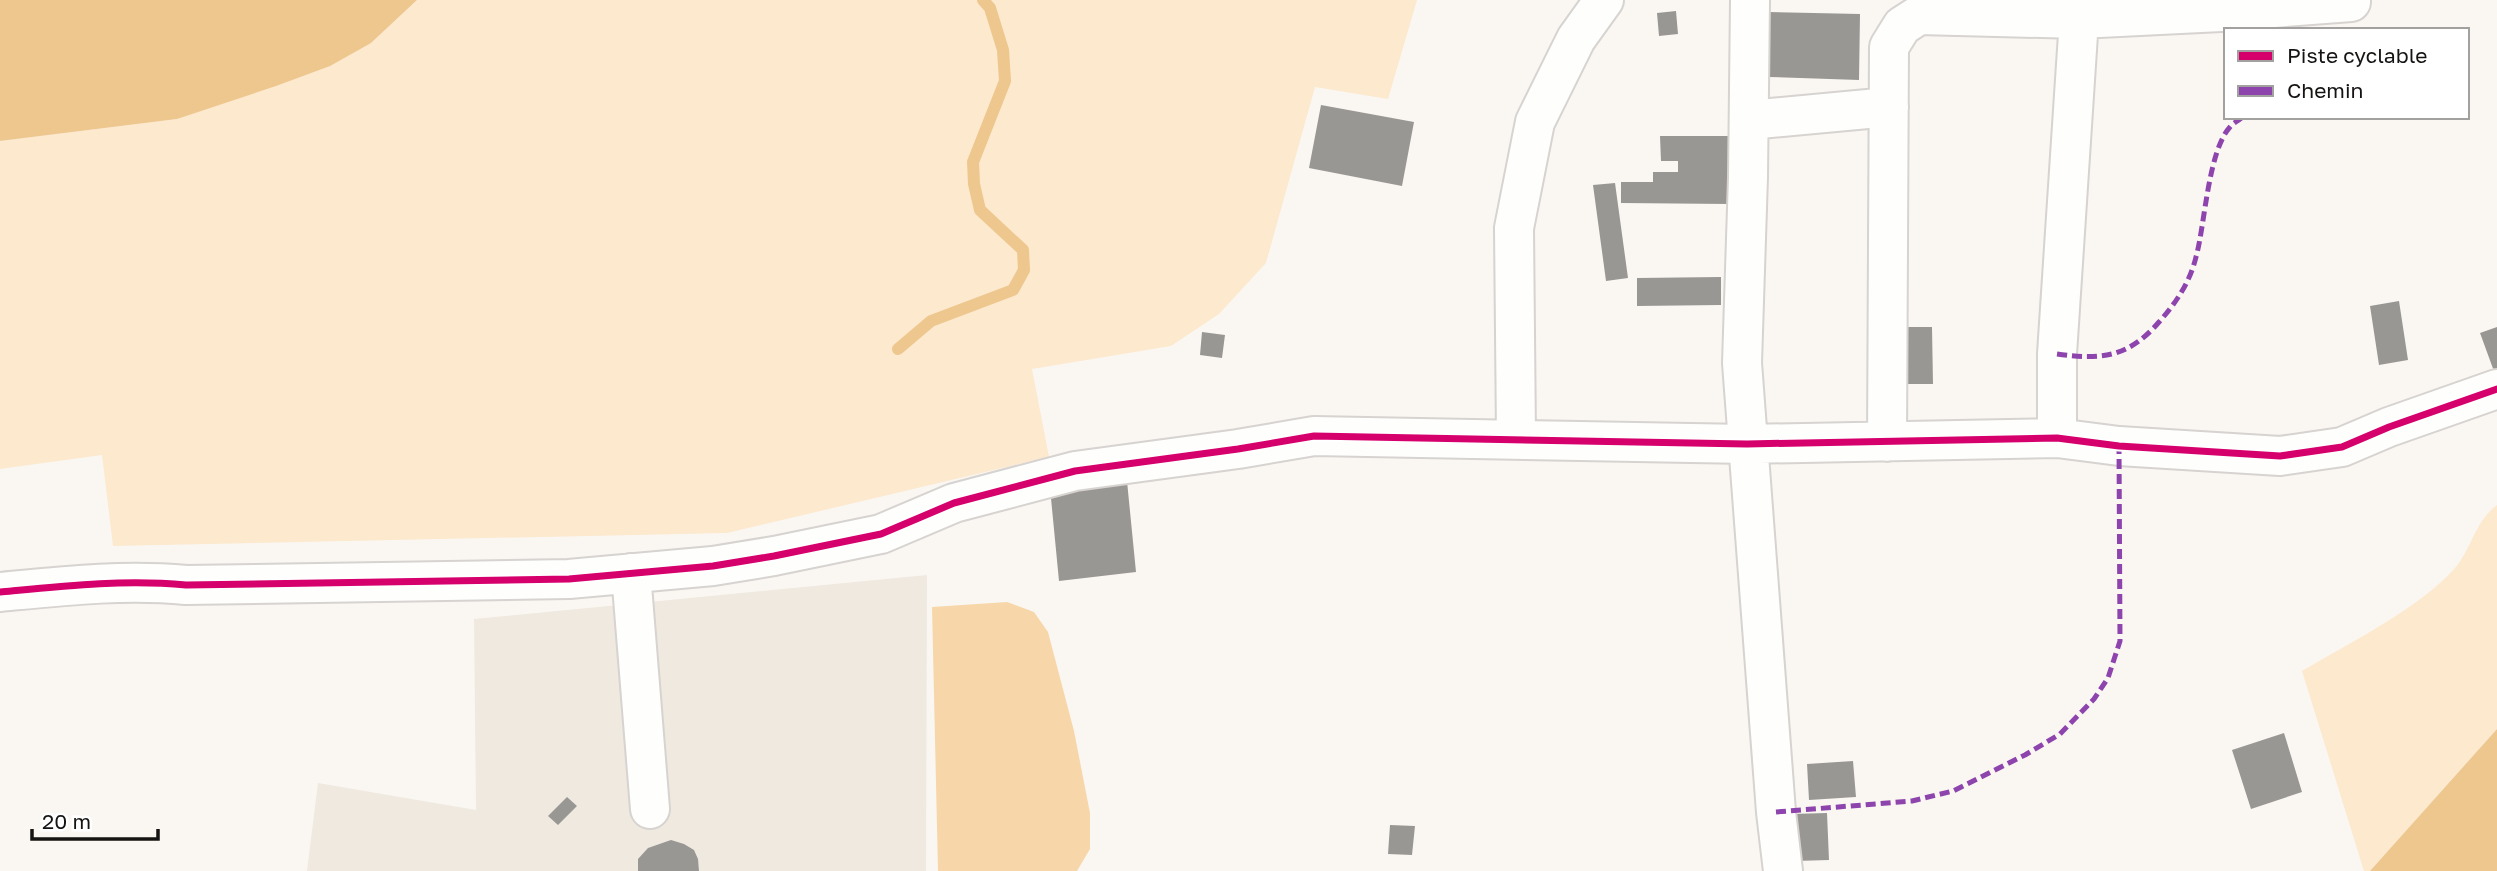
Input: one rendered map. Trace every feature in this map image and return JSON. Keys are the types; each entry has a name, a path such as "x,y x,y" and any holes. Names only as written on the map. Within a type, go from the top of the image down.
{"street":[{"path":"1516,438 1514,228 1535,122 1576,39 1604,0"},
{"path":"1750,0 1742,363 1776,812 1783,871"},
{"path":"1887,442 1889,47 1902,26 1919,15 2078,10 2221,12 2351,2"},
{"path":"2057,438 2057,354 2078,10"},
{"path":"1749,120 1889,107"},
{"path":"0,592 156,582 186,585 569,579 713,566 881,534 954,503 1075,471 1314,436 1747,444 2057,438 2119,446 2280,456 2342,447 2389,427 2497,389"},
{"path":"631,573 650,810"}],"shaded area":[{"path":"0,0 417,0 371,43 330,66 276,86 177,119 0,141"},
{"path":"417,0 1417,0 1388,99 1315,87 1266,263 1219,314 1171,346 1032,369 1049,457 727,533 113,546 102,455 0,469 0,141 177,119 371,43"},
{"path":"2497,505 2497,729 2370,871 2364,871 2302,671 2404,611 2440,583 2461,560 2484,519"},
{"path":"927,575 926,871 307,871 318,783 476,810 474,619"},
{"path":"1007,602 1034,612 1048,632 1074,731 1090,813 1090,849 1077,871 938,871 932,607"},
{"path":"2497,729 2497,871 2370,871"}],"building":[{"path":"1676,11 1678,34 1659,36 1657,13"},
{"path":"1768,12 1860,14 1859,80 1769,77"},
{"path":"1321,105 1414,122 1402,186 1309,168"},
{"path":"1660,136 1729,136 1729,204 1621,203 1621,182 1653,182 1653,172 1678,172 1678,161 1661,161"},
{"path":"1615,183 1628,278 1606,281 1593,185"},
{"path":"1721,277 1721,305 1637,306 1637,278"},
{"path":"2399,301 2408,360 2379,365 2370,306"},
{"path":"1904,327 1932,327 1933,384 1905,384"},
{"path":"2497,327 2497,373 2495,374 2480,333"},
{"path":"1202,332 1225,335 1222,358 1200,355"},
{"path":"1127,481 1136,572 1059,581 1050,488"},
{"path":"2284,733 2302,792 2251,809 2232,750"},
{"path":"1853,761 1856,797 1809,800 1807,764"},
{"path":"567,797 577,806 558,825 548,816"},
{"path":"1827,813 1829,860 1795,861 1792,814"},
{"path":"1390,825 1415,826 1412,855 1388,854"},
{"path":"671,840 694,850 699,871 638,871 638,859 648,848"}],"waterway":[{"path":"898,349 931,321 1013,290 1024,270 1023,250 980,210 974,184 973,162 1005,81 1003,50 990,8 983,0"}],"marked path":[{"path":"2057,354 2087,357 2125,350 2148,334 2171,307 2182,292 2193,266 2217,153 2230,127 2240,119"},
{"path":"1776,812 1912,801 1953,791 2060,734 2094,699 2108,678 2120,641 2119,446"}],"cycle path":[{"path":"0,592 116,583 186,585 569,579 713,566 881,534 954,503 1075,471 1314,436 1747,444 2057,438 2119,446 2280,456 2342,447 2389,427 2497,389"}]}
